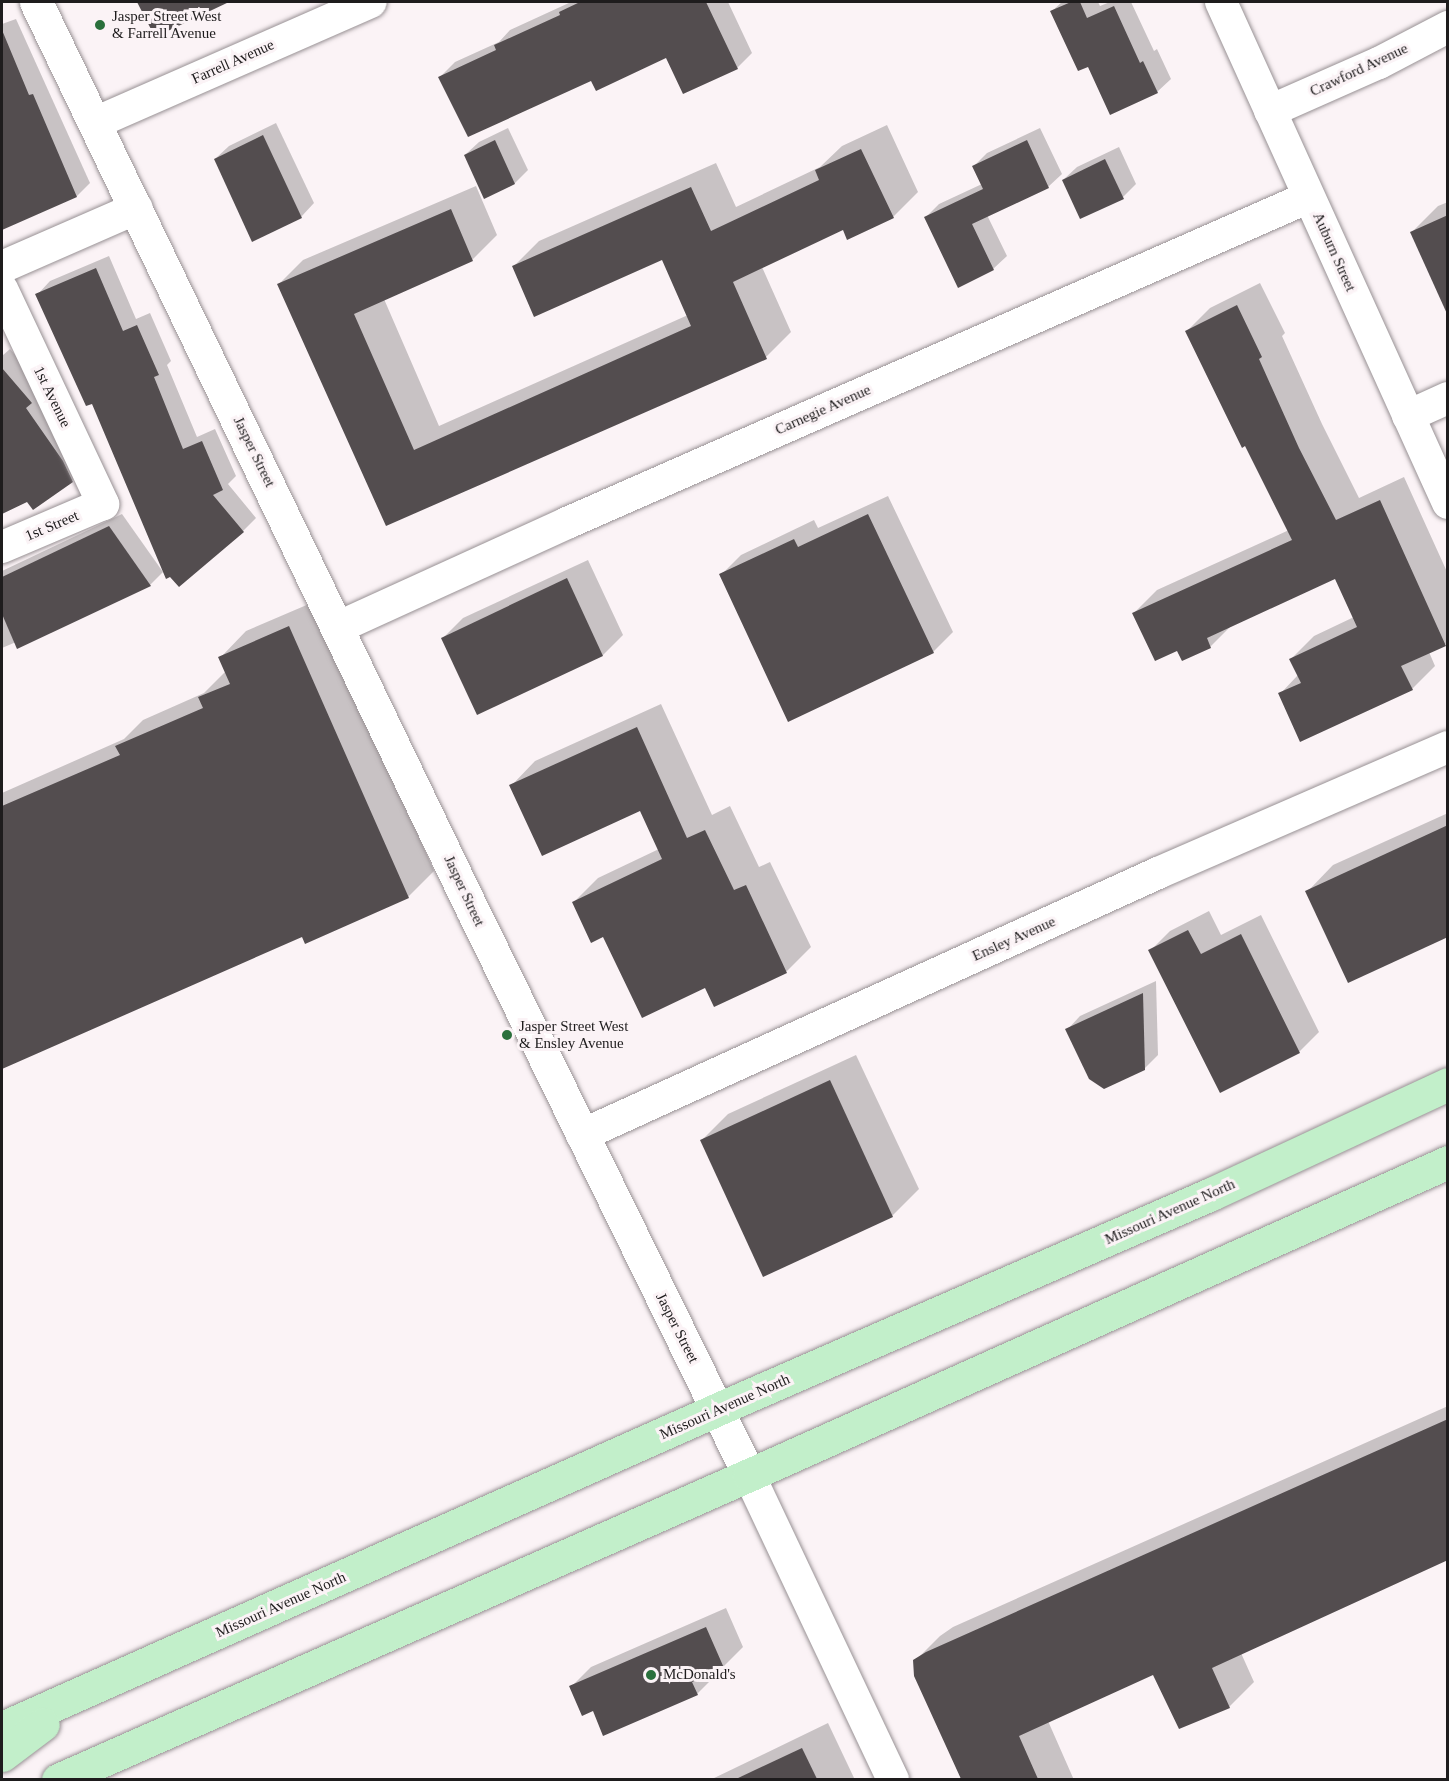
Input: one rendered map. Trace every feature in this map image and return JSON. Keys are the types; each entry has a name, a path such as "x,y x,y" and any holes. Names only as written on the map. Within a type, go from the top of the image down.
{"main road":[{"name":"Missouri Avenue North","path":"2,1728 718,1409 1211,1194 1448,1084"},
{"path":"58,1779 749,1475 1448,1162"},
{"path":"2,1755 87,1691"}],"street":[{"name":"Jasper Street","path":"36,2 582,1135 718,1409 893,1779"},
{"name":"Farrell Avenue","path":"95,123 371,2"},
{"name":"Auburn Street","path":"1221,2 1448,503"},
{"name":"Crawford Avenue","path":"1270,111 1378,63 1448,27"},
{"name":"Carnegie Avenue","path":"339,627 577,518 1309,196"},
{"path":"2,267 137,208"},
{"name":"1st Avenue","path":"5,308 103,504"},
{"path":"1408,416 1448,398"},
{"name":"1st Street","path":"2,547 103,504"},
{"name":"Ensley Avenue","path":"582,1135 1158,873 1448,747"}],"building":[{"path":"137,2 229,2 155,37"},
{"path":"580,2 706,2 738,69 683,94 666,58 596,91 591,81 468,137 438,77 496,50 494,45 560,15 559,12"},
{"path":"1071,2 1080,2 1087,18 1114,6 1140,63 1143,61 1158,93 1110,115 1088,67 1078,71 1050,11"},
{"path":"2,30 29,95 33,94 77,197 2,230"},
{"path":"263,135 302,218 252,242 214,159"},
{"path":"495,140 515,184 484,199 464,155"},
{"path":"1027,140 1049,188 972,224 994,270 958,288 924,217 983,189 972,166"},
{"path":"861,149 894,218 847,240 843,230 733,282 767,359 386,526 277,284 451,209 473,261 354,314 414,450 691,326 662,260 534,317 512,266 691,187 711,231 819,180 815,170"},
{"path":"1105,159 1124,199 1080,219 1062,180"},
{"path":"1448,215 1448,316 1410,232"},
{"path":"96,268 123,331 137,325 159,375 154,377 183,449 202,441 223,490 213,495 244,532 179,587 170,577 166,579 92,404 86,406 35,294"},
{"path":"1237,305 1262,357 1259,359 1299,448 1336,520 1380,500 1446,646 1401,666 1413,690 1300,742 1278,693 1301,683 1289,659 1357,627 1335,579 1207,638 1211,648 1182,661 1177,651 1155,661 1132,613 1292,540 1245,446 1242,448 1185,331"},
{"path":"2,368 32,403 26,408 63,461 73,482 33,510 27,502 2,514"},
{"path":"868,514 934,653 788,722 719,574 794,539 798,547"},
{"path":"109,526 151,586 17,649 2,614 2,577"},
{"path":"567,578 603,656 477,715 441,638"},
{"path":"289,626 409,898 305,944 302,937 2,1069 2,806 120,755 115,746 203,708 198,697 230,684 218,657"},
{"path":"637,727 687,838 705,830 734,890 746,885 787,973 714,1007 705,988 642,1018 603,937 591,943 572,902 662,859 640,811 542,856 509,785"},
{"path":"1448,825 1448,937 1348,983 1305,891"},
{"path":"1188,930 1201,954 1241,934 1300,1053 1220,1093 1148,950"},
{"path":"1143,993 1145,1070 1104,1089 1089,1079 1065,1029"},
{"path":"830,1080 893,1217 763,1277 700,1140"},
{"path":"1448,1419 1448,1560 1212,1668 1230,1708 1179,1729 1153,1675 1019,1736 1038,1779 961,1779 914,1676 913,1660 926,1652"},
{"name":"McDonald's","path":"706,1627 724,1668 692,1682 698,1695 603,1736 593,1711 582,1716 569,1686"},
{"path":"802,1748 817,1779 736,1779"}],"place":[{"name":"Jasper Street West & Farrell Avenue","path":"100,25"},
{"name":"Jasper Street West & Ensley Avenue","path":"507,1035"},
{"name":"McDonald's","path":"651,1675"}]}
